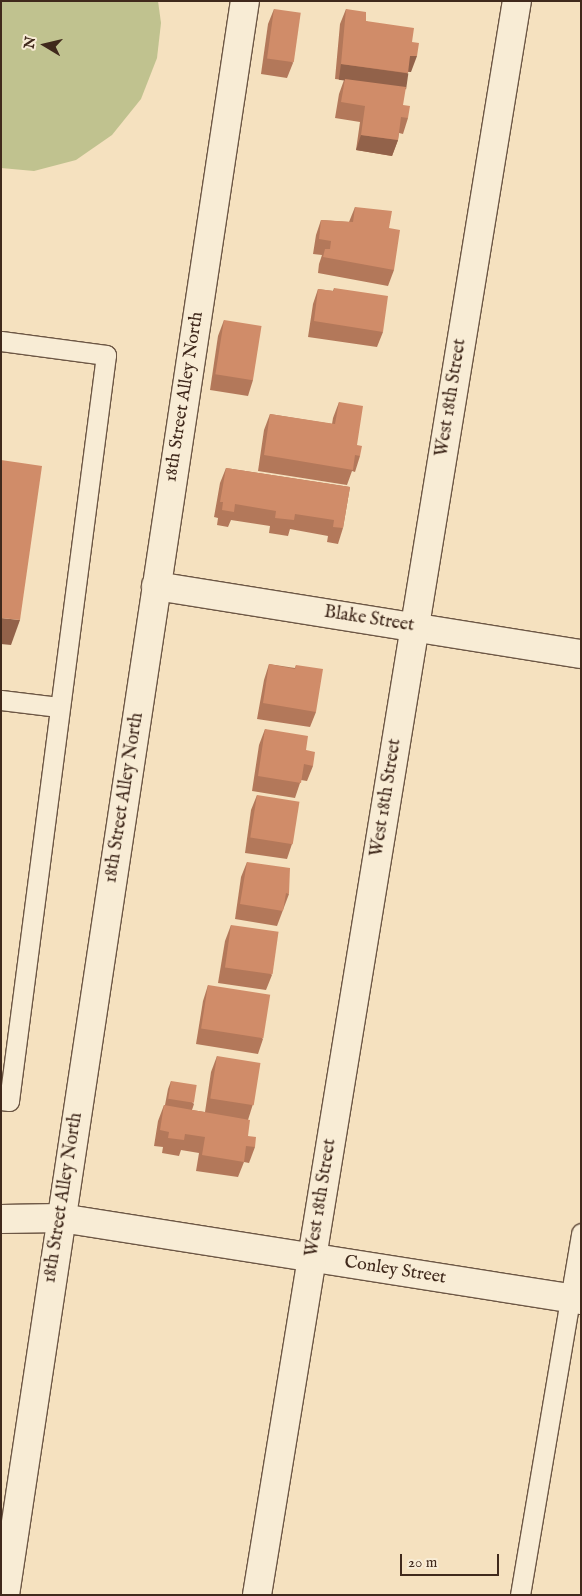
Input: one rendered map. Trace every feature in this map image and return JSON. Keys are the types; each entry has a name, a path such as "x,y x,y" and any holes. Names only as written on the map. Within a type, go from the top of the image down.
{"street":[{"name":"18th Street Alley North","path":"5,1595 244,1"},
{"name":"West 18th Street","path":"257,1595 517,1"},
{"name":"Blake Street","path":"156,586 581,654"},
{"name":"Conley Street","path":"1,1219 61,1218 575,1299"}],"lane":[{"path":"1,341 106,356 59,707 10,1100 1,1100"},
{"path":"1,700 59,707"},
{"path":"520,1595 575,1299 581,1233"}],"green space":[{"path":"1,1 158,1 161,23 157,58 141,99 112,135 76,160 34,171 1,168"}],"building":[{"path":"274,9 301,13 294,62 267,59"},
{"path":"346,9 366,12 366,21 414,28 412,42 419,43 417,56 410,56 408,73 341,64"},
{"path":"345,79 406,87 403,105 410,106 408,118 401,117 398,140 361,135 365,106 341,102"},
{"path":"355,207 392,211 389,228 400,230 394,270 323,257 325,249 330,249 331,241 319,239 321,220 353,222"},
{"path":"334,288 388,296 383,332 314,321 318,289 334,291"},
{"path":"224,320 262,326 253,380 215,374"},
{"path":"339,402 363,406 357,445 362,446 360,456 355,455 353,470 264,455 270,414 335,424"},
{"path":"1,460 42,466 20,620 1,618"},
{"path":"226,468 350,487 343,528 333,527 334,520 295,514 294,520 275,518 276,511 235,504 234,512 222,510 223,502 220,502"},
{"path":"269,664 295,669 296,665 323,669 316,712 263,703"},
{"path":"265,729 308,736 306,750 315,752 313,766 304,764 301,783 258,776"},
{"path":"257,795 299,802 293,844 250,837"},
{"path":"247,862 290,868 289,894 286,893 283,911 240,904"},
{"path":"231,925 279,932 273,974 225,968"},
{"path":"208,985 270,995 263,1038 201,1028"},
{"path":"217,1056 260,1063 254,1105 210,1098"},
{"path":"171,1081 197,1085 194,1103 168,1099"},
{"path":"164,1105 250,1120 248,1136 256,1137 255,1147 246,1146 244,1162 202,1155 205,1137 185,1134 184,1140 168,1138 169,1132 160,1130"}]}
